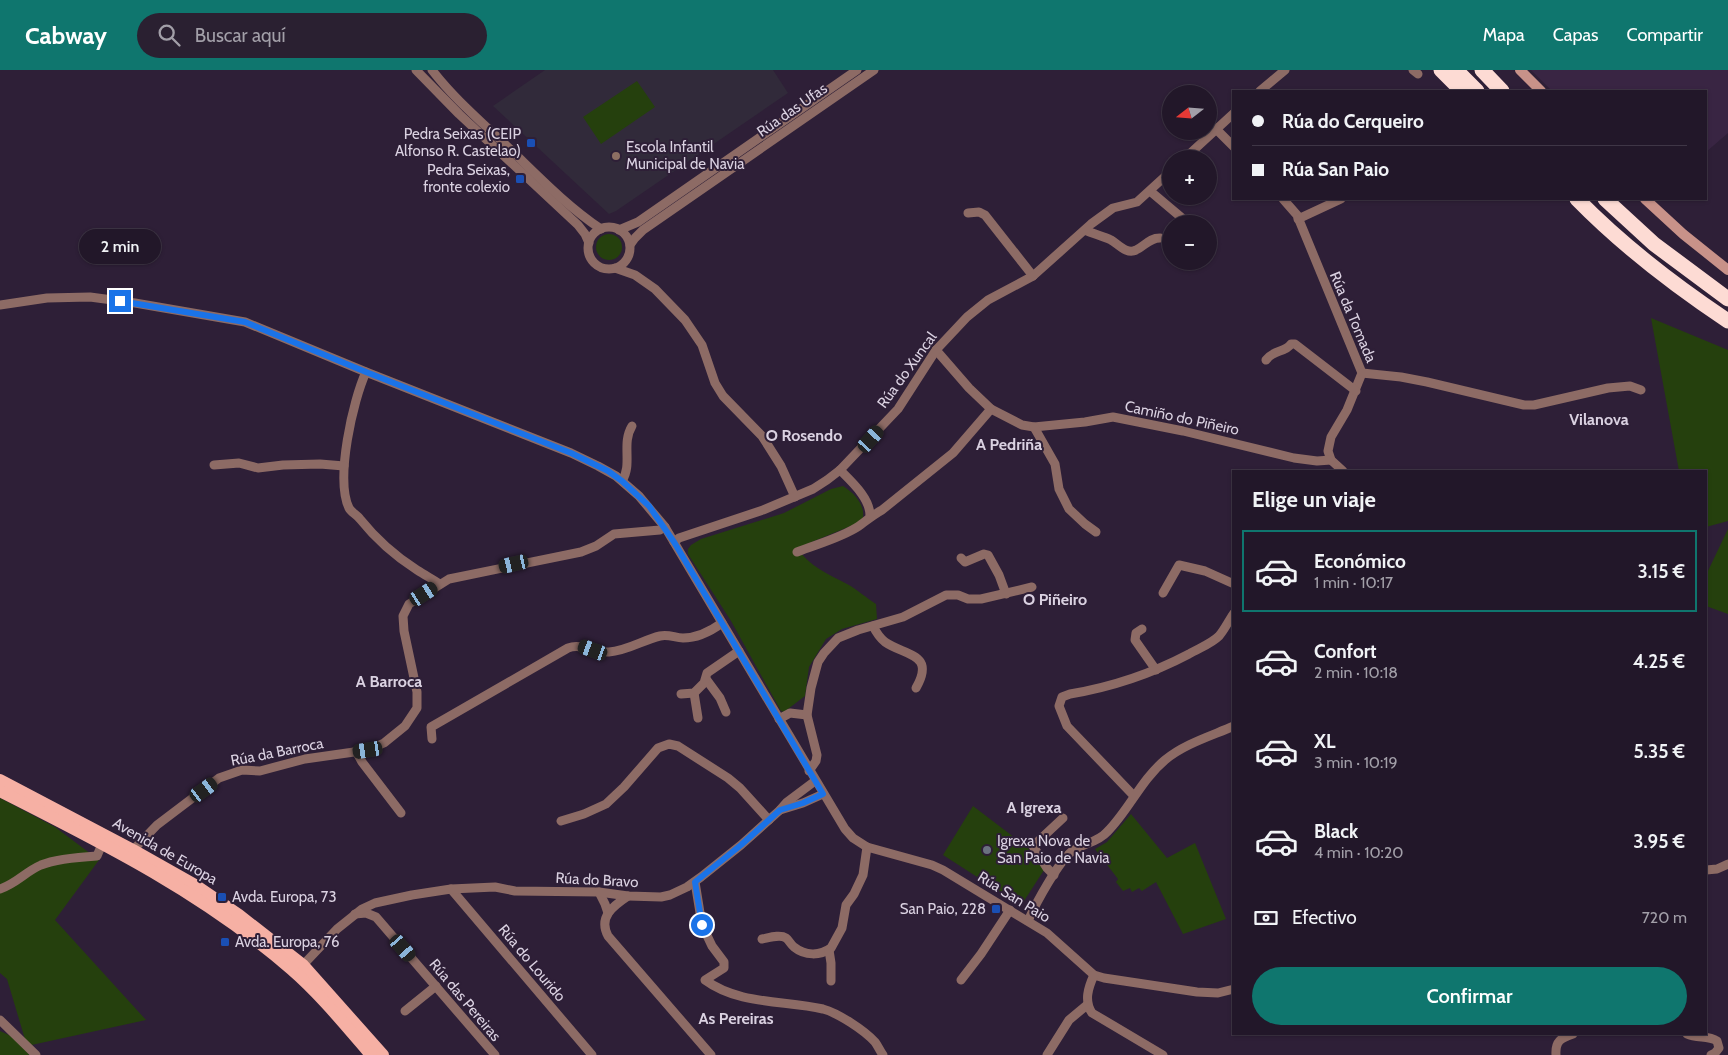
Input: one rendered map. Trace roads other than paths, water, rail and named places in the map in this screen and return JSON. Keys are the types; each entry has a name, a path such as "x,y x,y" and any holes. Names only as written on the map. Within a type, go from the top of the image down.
{"highway":[{"path":"1441,70 1461,90"},
{"path":"1456,70 1476,90"},
{"path":"1482,70 1501,90"},
{"path":"1578,200 1670,281 1728,321"},
{"path":"1606,200 1654,244 1728,299"}],"main road":[{"path":"1520,70 1540,90"},
{"path":"1646,200 1683,234 1728,270"},
{"name":"Avenida de Europa","path":"0,780 195,885 239,915 303,965 384,1055"},
{"name":"Avenida de Europa","path":"0,791 170,881 213,908 292,969 371,1055"}],"street":[{"path":"416,70 459,114 578,225 585,234 589,243 591,257 595,263 635,275 658,292 685,320 702,345 715,383 723,396 762,436 781,466 795,497"},
{"path":"432,70 456,97 533,171 584,218 601,229"},
{"name":"Rúa das Ufas","path":"619,230 638,222 857,70"},
{"name":"Rúa das Ufas","path":"630,245 638,233 874,70"},
{"path":"1261,90 1285,70"},
{"path":"1218,126 1232,115"},
{"path":"1218,131 1232,144"},
{"path":"1193,150 1203,140"},
{"name":"Rúa do Xuncal","path":"674,542 679,538 755,513 795,497 827,480 840,470 898,409 936,350 967,317 988,300 1033,276 1085,230 1114,208 1137,202 1162,180"},
{"path":"1150,191 1178,215"},
{"name":"Rúa da Tomada","path":"1284,200 1297,215 1362,373 1356,392 1331,437 1328,451 1331,460"},
{"path":"1298,219 1339,200"},
{"path":"968,213 979,212 985,215 1033,276"},
{"path":"589,243 595,232 607,227 619,230 624,234 630,245 628,255 621,265 615,268"},
{"path":"1085,230 1112,241 1121,248 1132,251 1150,240 1160,238"},
{"path":"628,255 635,275"},
{"name":"Rúa San Paio","path":"0,305 47,298 90,297 245,322 571,453 608,471 649,506 665,527 815,781 845,829 853,838 867,847 932,865 1028,921 1047,934 1094,975 1198,992 1218,993 1232,990"},
{"path":"1266,360 1271,354 1288,348 1291,344 1295,344 1356,392"},
{"name":"Camiño do Piñeiro","path":"936,350 969,388 991,409 1034,428 1114,417 1183,431 1294,458 1317,461 1331,460"},
{"path":"366,372 352,420 344,466 346,499 352,511 376,538 401,559 440,584"},
{"path":"1362,373 1402,377 1524,405 1534,405 1608,388 1630,386 1641,390"},
{"path":"797,552 852,530 870,516 882,510 953,453 991,409"},
{"path":"622,481 627,473 627,438 632,426"},
{"path":"1034,428 1055,464 1059,489 1069,509 1084,524 1096,532"},
{"path":"1331,460 1342,470"},
{"path":"214,465 239,463 258,468 292,465 344,466"},
{"path":"840,470 852,482 866,502 870,510 870,516"},
{"name":"Rúa da Barroca","path":"133,850 156,825 219,778 242,770 260,771 304,759 368,750 384,743 405,726 417,708 417,692 404,630 403,616 409,604 440,584 449,579 581,552 596,546 614,534 660,530 665,527"},
{"path":"961,558 965,562 984,554 988,555 999,575 1006,594"},
{"path":"1163,593 1179,565 1205,571 1232,583"},
{"path":"809,770 816,761 817,755 807,715 815,672 824,653 838,638 848,633 903,618 946,596 958,595 968,599 981,599 1032,587"},
{"path":"1134,796 1072,733 1063,720 1059,706 1060,702 1065,695 1112,686 1156,670 1215,639 1232,616"},
{"path":"432,739 431,727 575,646 608,652 625,649 663,635 680,638 692,637 722,622"},
{"path":"873,626 886,643 917,658 923,668 923,676 916,688"},
{"path":"1142,629 1136,633 1135,640 1156,670"},
{"path":"681,694 694,693 706,679 707,673 739,652"},
{"path":"706,679 720,698 726,712"},
{"path":"694,693 698,718"},
{"path":"779,719 790,713 807,715"},
{"path":"1028,921 1054,875 1072,850 1096,841 1107,832 1134,796 1166,759 1197,742 1232,727"},
{"path":"561,821 584,814 606,804 624,787 658,748 668,744 678,746 728,778 740,788 769,820"},
{"path":"356,751 362,762 401,813"},
{"name":"Rúa do Bravo","path":"303,965 337,929 368,905 412,895 451,889 495,887 515,891 600,892 628,896 661,897 670,895 695,882 741,845 794,796 815,781"},
{"name":"Rúa do Bravo","path":"780,810 823,794"},
{"path":"1054,875 1046,868 1033,846 1063,818"},
{"name":"Avenida de Europa","path":"0,889 13,885 25,874 42,864 97,856 102,844"},
{"path":"762,939 785,938 805,954 818,954 829,950 837,940 842,928 846,906 863,875 867,847"},
{"path":"1707,870 1727,865"},
{"path":"695,882 702,925 712,946 724,962 724,968 705,980 716,988 736,995 761,1001 824,1010 845,1020 866,1034 876,1043 883,1055"},
{"name":"Rúa do Lourido","path":"451,889 592,1055"},
{"path":"600,892 608,913"},
{"path":"628,896 614,905 608,913 604,925 608,936 711,1055"},
{"path":"355,914 366,913 376,917 376,909 384,902"},
{"path":"961,980 1010,910"},
{"name":"Rúa das Pereiras","path":"376,917 493,1054"},
{"path":"829,950 832,963 831,981"},
{"path":"1094,975 1087,997 1087,1005 1092,1013 1163,1055"},
{"path":"406,1012 436,986"},
{"path":"1046,1055 1069,1020 1087,1005"},
{"path":"0,1020 36,1055"},
{"path":"1556,1055 1558,1042 1571,1035"},
{"path":"1689,1035 1712,1038 1717,1041 1719,1048 1711,1055"}],"place":[{"name":"Pedra Seixas (CEIP Alfonso R. Castelao)","path":"531,143"},
{"name":"Escola Infantil Municipal de Navia","path":"616,156"},
{"name":"Pedra Seixas, fronte colexio","path":"520,179"},
{"name":"Igrexa Nova de San Paio de Navia","path":"987,850"},
{"name":"Avda. Europa, 73","path":"222,897"},
{"name":"San Paio, 228","path":"996,909"},
{"name":"Avda. Europa, 76","path":"225,942"}],"district":[{"name":"Vilanova","path":"1599,419"},
{"name":"O Rosendo","path":"804,435"},
{"name":"A Pedriña","path":"1009,444"},
{"name":"O Piñeiro","path":"1055,599"},
{"name":"A Barroca","path":"389,681"},
{"name":"A Igrexa","path":"1034,807"},
{"name":"As Pereiras","path":"736,1018"}]}
